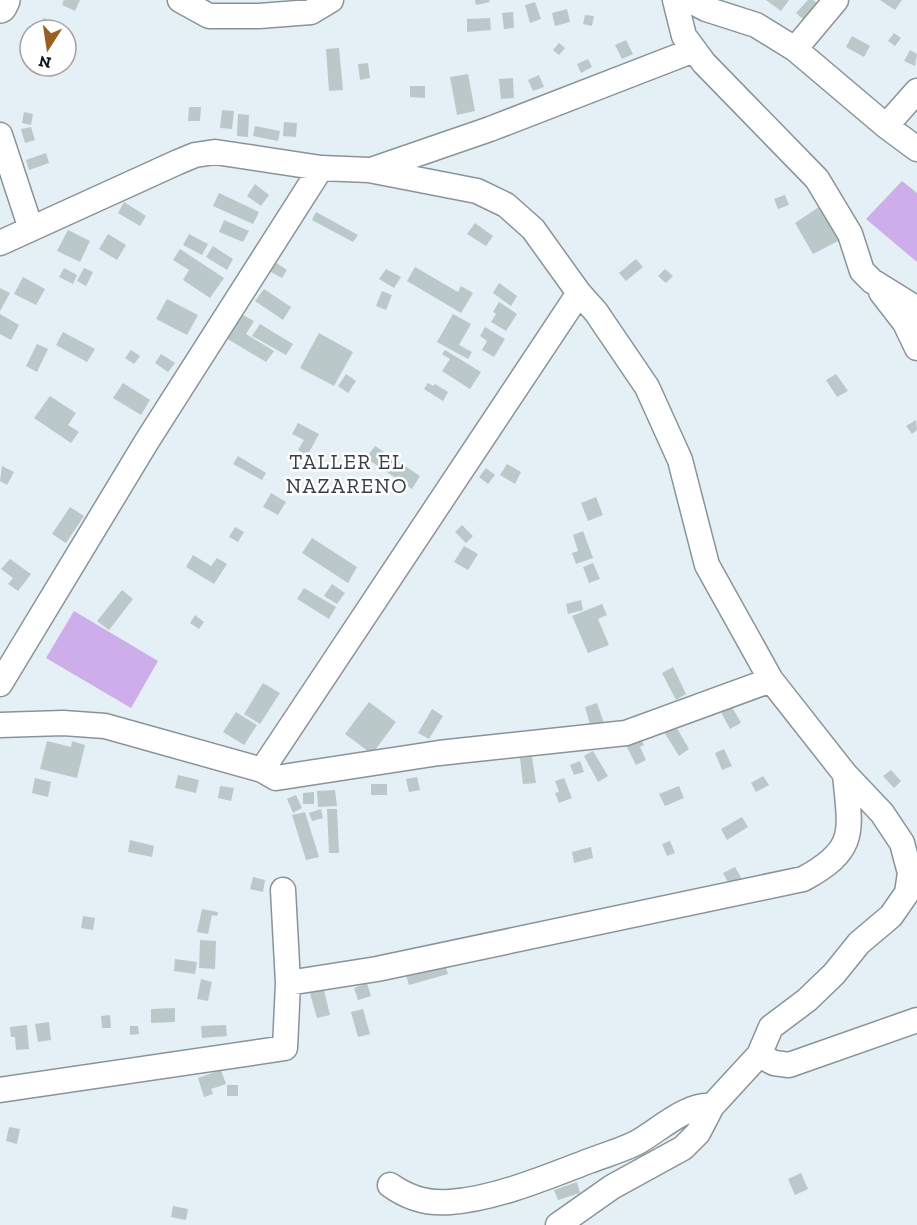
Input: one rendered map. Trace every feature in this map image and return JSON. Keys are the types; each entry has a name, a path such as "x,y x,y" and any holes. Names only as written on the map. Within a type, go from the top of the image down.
{"main road":[{"path":"0,6 3,0"}],"street":[{"path":"180,0 208,16 311,12 332,0"},
{"path":"675,0 684,36 704,63 817,179 850,234 862,270 905,323 917,348"},
{"path":"689,0 706,9 756,25 795,49 886,126 917,149"},
{"path":"795,49 836,0"},
{"path":"369,171 490,129 694,50"},
{"path":"886,126 917,91"},
{"path":"0,135 31,229"},
{"path":"0,243 195,155 215,152 321,168 369,171 477,191 506,205 533,229 579,293 596,312 647,387 680,460 707,565 771,680 845,774 882,813 902,843 910,873 907,893 891,916 859,943 834,974 807,1000 771,1028 759,1055 712,1106 698,1133 682,1148 612,1187 558,1225"},
{"path":"0,684 147,441 321,168"},
{"path":"872,281 917,309"},
{"path":"262,770 579,293"},
{"path":"0,725 63,723 105,726 262,770 276,778 439,753 626,733 771,680"},
{"path":"288,983 432,958 803,879 819,871 842,851 848,836 850,820 845,774"},
{"path":"0,1090 285,1048 288,983 284,890"},
{"path":"759,1055 774,1062 789,1065 917,1020"},
{"path":"390,1185 405,1196 425,1201 449,1203 493,1194 635,1143 691,1108 703,1105 712,1106"}],"shaded area":[{"path":"902,181 917,193 917,262 866,219"},
{"path":"74,611 158,661 131,708 46,658"}],"building":[{"path":"64,0 80,0 75,11 62,5"},
{"path":"475,0 489,0 490,2 476,5"},
{"path":"766,0 789,0 781,11"},
{"path":"808,0 817,3 803,19 796,13"},
{"path":"880,0 902,0 895,10"},
{"path":"535,2 541,19 530,23 525,5"},
{"path":"567,9 570,22 555,26 552,13"},
{"path":"513,12 514,28 504,29 502,13"},
{"path":"585,15 594,16 592,26 583,24"},
{"path":"490,18 491,30 467,32 467,19"},
{"path":"894,33 901,38 895,46 888,41"},
{"path":"852,36 870,46 864,57 846,47"},
{"path":"626,40 633,54 622,59 615,45"},
{"path":"559,43 565,48 559,55 553,50"},
{"path":"339,48 343,90 329,91 326,49"},
{"path":"910,50 917,54 915,66 904,61"},
{"path":"588,59 592,67 581,73 577,64"},
{"path":"368,63 370,78 360,80 358,64"},
{"path":"468,74 475,111 457,115 450,77"},
{"path":"539,75 544,87 533,91 528,80"},
{"path":"513,78 514,98 501,99 499,79"},
{"path":"410,86 425,86 425,98 410,97"},
{"path":"189,107 201,107 200,121 188,121"},
{"path":"222,110 234,111 232,129 220,128"},
{"path":"24,112 33,114 31,125 22,123"},
{"path":"238,114 249,115 248,137 237,136"},
{"path":"284,122 297,123 296,137 283,136"},
{"path":"255,126 280,131 278,141 253,136"},
{"path":"31,127 35,140 25,143 21,129"},
{"path":"46,153 49,163 29,170 26,160"},
{"path":"255,184 269,195 261,206 247,196"},
{"path":"219,193 259,212 253,224 213,206"},
{"path":"785,195 789,205 778,209 774,199"},
{"path":"124,202 146,216 140,226 118,213"},
{"path":"819,207 840,240 813,254 795,223"},
{"path":"316,212 358,235 353,242 312,220"},
{"path":"224,220 249,231 243,242 219,232"},
{"path":"475,223 493,236 486,246 467,234"},
{"path":"68,230 90,241 80,262 57,251"},
{"path":"108,234 126,245 117,260 99,249"},
{"path":"189,234 208,244 202,255 183,245"},
{"path":"213,246 233,259 227,270 206,257"},
{"path":"180,249 224,278 210,298 183,280 189,270 173,260"},
{"path":"636,259 643,267 626,281 619,273"},
{"path":"275,262 287,270 282,278 269,271"},
{"path":"415,267 458,292 461,286 473,293 461,313 407,281"},
{"path":"64,268 77,275 73,284 59,277"},
{"path":"84,268 93,272 86,286 77,281"},
{"path":"386,269 401,277 394,288 379,279"},
{"path":"665,269 673,276 666,283 658,276"},
{"path":"23,277 45,289 36,305 14,294"},
{"path":"499,283 517,296 511,306 493,293"},
{"path":"0,288 10,293 0,311"},
{"path":"264,289 291,307 283,320 255,301"},
{"path":"382,291 392,295 386,310 376,306"},
{"path":"167,299 198,315 187,335 156,319"},
{"path":"499,302 517,314 506,331 491,322 496,314 493,312"},
{"path":"0,314 19,325 11,340 0,334"},
{"path":"241,314 254,321 246,334 274,351 266,362 226,338"},
{"path":"453,314 471,324 459,345 472,352 468,359 437,342"},
{"path":"260,324 293,344 286,355 252,336"},
{"path":"485,327 505,339 494,357 482,350 487,341 480,336"},
{"path":"63,332 95,349 87,362 56,345"},
{"path":"319,333 353,352 334,386 300,368"},
{"path":"37,344 48,349 37,372 26,366"},
{"path":"131,350 140,356 134,364 125,358"},
{"path":"445,350 481,372 470,389 442,371 450,359 442,354"},
{"path":"161,354 175,363 168,372 155,363"},
{"path":"346,374 356,381 348,393 338,386"},
{"path":"836,374 848,391 837,397 826,380"},
{"path":"123,383 150,400 141,415 113,398"},
{"path":"428,383 433,386 435,384 448,392 443,401 424,389"},
{"path":"50,396 76,413 68,425 79,432 71,443 34,418"},
{"path":"916,420 917,430 912,434 906,426"},
{"path":"298,423 319,434 307,456 298,450 304,440 292,434"},
{"path":"375,446 420,476 412,489 366,458"},
{"path":"238,456 266,473 262,480 233,464"},
{"path":"507,464 521,472 515,484 500,475"},
{"path":"2,466 14,472 7,485 0,481"},
{"path":"486,468 495,475 488,484 479,477"},
{"path":"271,493 286,502 278,515 263,507"},
{"path":"596,497 603,515 588,521 581,503"},
{"path":"70,507 84,516 66,543 52,534"},
{"path":"462,525 473,536 466,543 455,532"},
{"path":"235,527 244,532 238,542 229,537"},
{"path":"583,531 593,558 576,564 572,553 578,551 573,535"},
{"path":"312,538 357,567 348,583 302,553"},
{"path":"464,546 478,554 468,570 454,562"},
{"path":"193,555 211,566 217,558 227,564 214,584 186,567"},
{"path":"10,559 31,574 18,591 8,584 13,578 1,569"},
{"path":"593,563 600,579 589,583 583,567"},
{"path":"332,584 345,593 337,604 324,596"},
{"path":"304,588 336,607 329,619 297,599"},
{"path":"122,590 133,599 109,630 97,621"},
{"path":"581,600 583,610 568,614 566,604"},
{"path":"602,604 607,615 598,619 609,645 588,653 572,616"},
{"path":"195,615 204,622 199,629 190,623"},
{"path":"673,667 686,694 676,700 662,673"},
{"path":"263,683 280,693 260,724 244,714"},
{"path":"369,702 396,722 372,754 345,734"},
{"path":"597,703 604,723 591,728 585,707"},
{"path":"732,707 741,723 730,729 721,712"},
{"path":"432,709 443,716 429,739 418,733"},
{"path":"236,712 257,725 244,745 223,732"},
{"path":"675,725 689,749 679,756 664,732"},
{"path":"640,738 644,745 640,747 646,760 636,765 626,745"},
{"path":"47,741 71,747 72,741 85,745 77,778 40,769"},
{"path":"724,749 732,766 722,770 715,753"},
{"path":"593,751 608,776 598,782 584,756"},
{"path":"532,757 536,783 523,784 520,758"},
{"path":"580,761 584,772 574,775 570,765"},
{"path":"891,770 901,781 894,788 883,776"},
{"path":"178,775 199,780 196,793 175,788"},
{"path":"763,776 769,785 756,792 751,783"},
{"path":"417,777 420,790 409,792 406,779"},
{"path":"35,778 51,782 48,797 32,793"},
{"path":"564,778 572,798 559,803 555,793 559,792 555,781"},
{"path":"371,784 387,784 387,795 371,795"},
{"path":"220,786 234,788 231,801 218,798"},
{"path":"679,786 684,798 665,806 659,794"},
{"path":"335,790 337,806 318,807 317,791"},
{"path":"314,792 314,804 303,804 303,793"},
{"path":"296,795 302,808 293,813 287,799"},
{"path":"321,809 323,818 312,821 309,813"},
{"path":"327,809 337,809 339,853 329,853"},
{"path":"305,812 319,857 306,860 292,815"},
{"path":"742,817 748,827 727,840 721,829"},
{"path":"130,840 154,846 152,857 128,852"},
{"path":"670,841 675,853 667,856 662,844"},
{"path":"591,847 593,858 574,863 572,852"},
{"path":"735,867 742,879 730,886 723,873"},
{"path":"253,877 265,880 263,892 250,889"},
{"path":"202,909 218,912 217,916 212,915 208,934 197,932"},
{"path":"83,916 95,918 93,930 81,928"},
{"path":"200,940 216,941 215,969 199,968"},
{"path":"175,959 197,962 195,974 174,971"},
{"path":"445,964 448,974 409,985 406,975"},
{"path":"201,979 212,982 208,1001 197,999"},
{"path":"367,983 371,996 358,1000 354,988"},
{"path":"323,986 330,1015 317,1018 309,990"},
{"path":"175,1008 175,1022 151,1023 151,1009"},
{"path":"363,1009 370,1034 358,1037 351,1012"},
{"path":"110,1015 111,1028 102,1028 101,1016"},
{"path":"49,1022 51,1040 38,1042 35,1024"},
{"path":"27,1025 29,1049 16,1050 15,1037 11,1037 10,1027"},
{"path":"226,1025 227,1036 202,1038 201,1026"},
{"path":"130,1026 138,1026 139,1034 130,1035"},
{"path":"221,1070 226,1084 211,1089 213,1094 204,1097 198,1078"},
{"path":"227,1085 238,1085 238,1096 227,1096"},
{"path":"9,1127 20,1129 17,1144 6,1141"},
{"path":"801,1173 808,1189 795,1195 788,1179"},
{"path":"577,1182 580,1193 558,1200 554,1190"},
{"path":"173,1206 188,1209 186,1220 171,1217"}],"district":[{"name":"TALLER EL NAZARENO","path":"347,474"}]}
